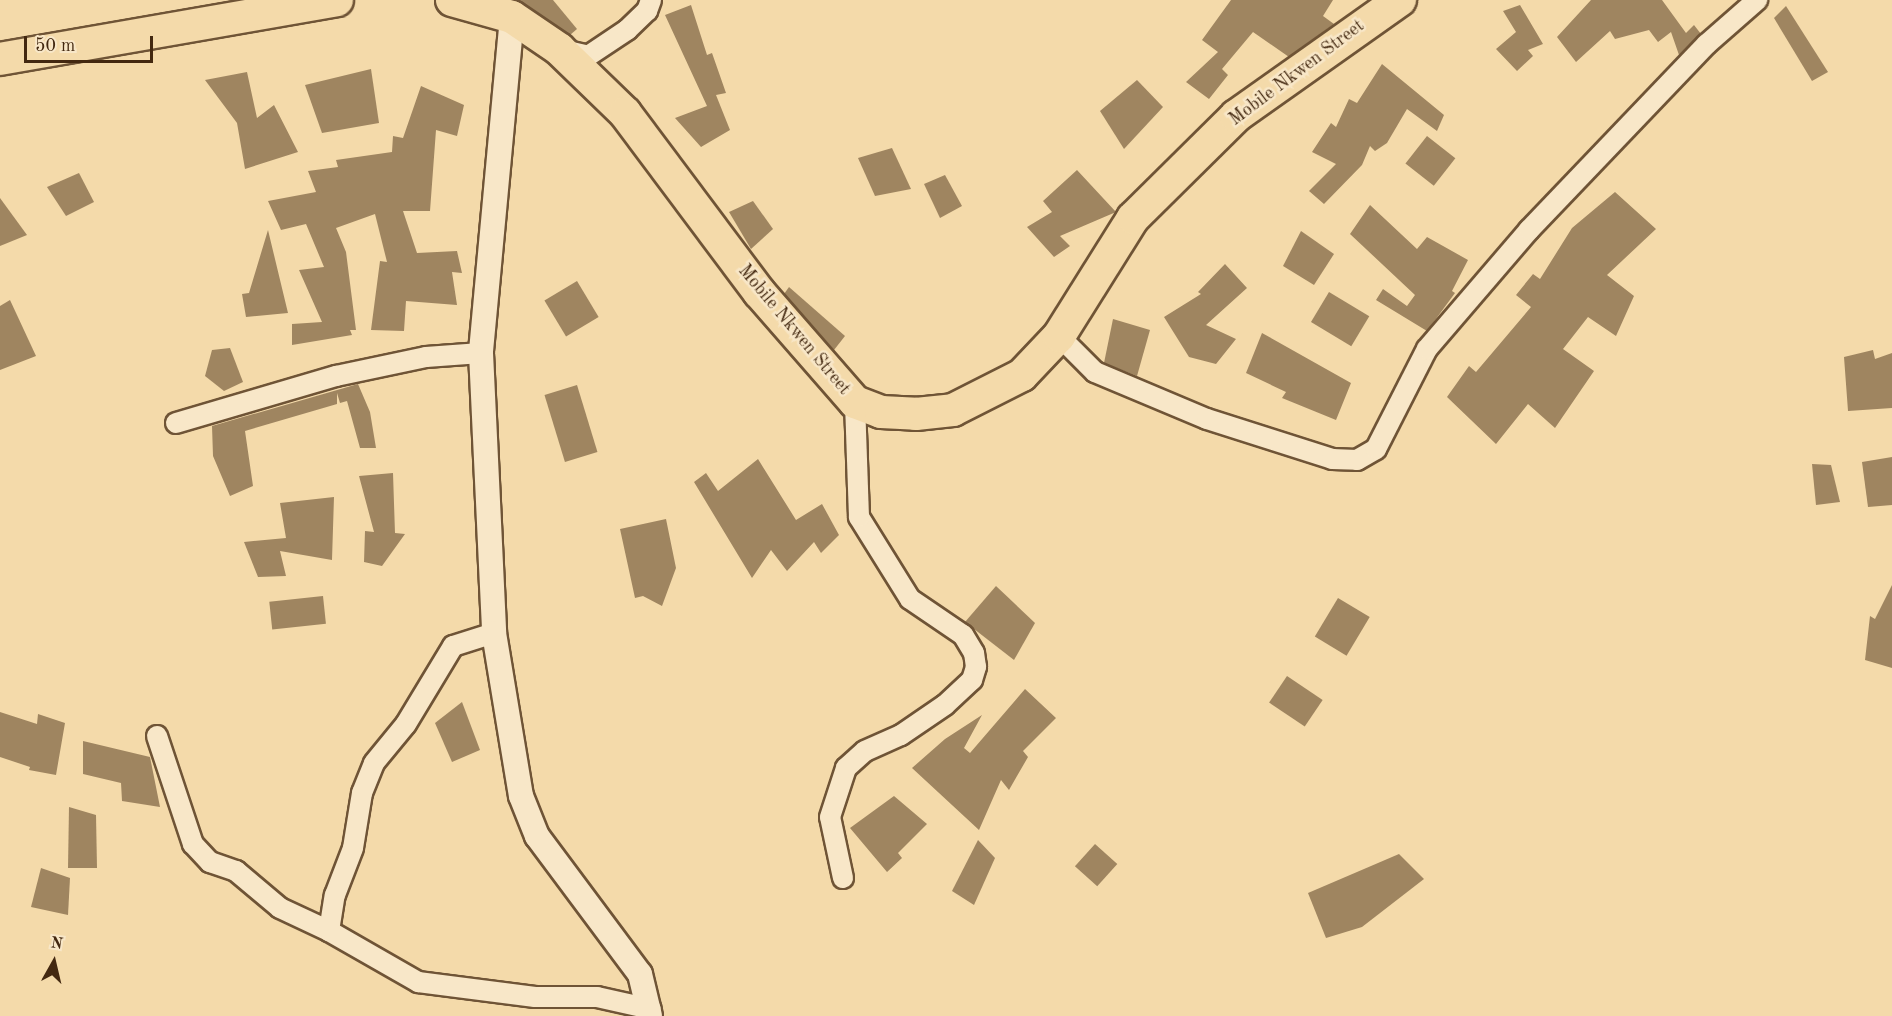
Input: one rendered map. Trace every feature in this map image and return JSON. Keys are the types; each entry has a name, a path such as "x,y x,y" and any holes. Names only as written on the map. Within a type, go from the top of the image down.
{"highway":[{"path":"2,64 338,0"},
{"name":"Mobile Nkwen Street","path":"452,0 512,17 559,49 625,113 759,292 855,402 881,412 953,410 1022,375 1059,336 1133,218 1220,131 1365,21 1400,0"}],"street":[{"path":"559,49 588,56 627,30 647,11 651,0"},
{"path":"1059,336 1095,372 1197,415 1332,459 1357,460 1376,449 1427,349 1528,230 1707,44 1757,0"},
{"path":"512,17 481,353 495,633 521,796 537,836 640,974 650,1013"},
{"path":"176,423 336,376 426,357 481,353"},
{"path":"843,878 830,817 846,768 864,751 901,735 945,705 972,680 976,667 974,653 963,636 910,599 860,517 855,402"},
{"path":"329,931 335,895 353,848 362,793 374,763 406,724 453,646 495,633"},
{"path":"158,736 193,844 210,862 236,871 280,908 329,931 418,982 535,997 597,997 650,1013"}],"building":[{"path":"518,0 553,0 577,29 570,35"},
{"path":"1231,0 1333,0 1323,16 1334,24 1289,57 1253,32 1222,69 1228,75 1209,99 1186,82 1218,52 1202,40"},
{"path":"1591,0 1662,0 1686,33 1694,25 1701,34 1679,55 1671,32 1658,42 1649,30 1615,39 1610,31 1576,62 1557,37"},
{"path":"691,5 707,55 712,53 726,93 716,95 730,130 701,147 675,118 707,106 665,15"},
{"path":"1520,5 1543,44 1528,50 1533,56 1517,71 1496,49 1516,32 1503,11"},
{"path":"1786,6 1828,72 1812,81 1774,18"},
{"path":"1382,64 1444,115 1437,131 1407,109 1387,143 1375,151 1370,146 1362,165 1324,204 1309,191 1336,164 1312,152 1331,123 1336,127 1349,99 1357,103"},
{"path":"371,69 379,123 322,133 305,85"},
{"path":"247,72 257,118 274,105 298,152 245,169 237,123 205,80"},
{"path":"1137,80 1163,107 1124,149 1100,111"},
{"path":"421,86 464,105 457,136 436,130 430,211 403,211 417,253 457,251 462,273 452,272 457,305 406,301 404,331 371,330 380,261 387,262 375,214 336,228 346,252 356,330 350,330 352,335 292,345 292,324 322,322 299,270 324,267 306,224 281,230 268,201 316,192 308,171 338,167 336,160 392,152 393,136 403,138"},
{"path":"1427,136 1455,158 1434,186 1405,164"},
{"path":"892,148 911,189 875,196 858,158"},
{"path":"1077,170 1116,212 1060,236 1070,246 1054,257 1027,227 1052,212 1043,201"},
{"path":"79,173 94,202 66,216 47,187"},
{"path":"945,175 962,206 940,218 924,184"},
{"path":"1615,192 1656,229 1607,275 1634,296 1616,336 1588,317 1563,349 1594,371 1555,428 1528,404 1496,444 1447,397 1469,366 1476,372 1531,307 1516,295 1533,274 1540,279 1572,228"},
{"path":"0,198 27,235 0,246"},
{"path":"753,201 773,229 751,249 729,212"},
{"path":"1370,205 1417,249 1427,237 1468,260 1452,291 1455,293 1427,331 1376,300 1383,289 1407,306 1415,295 1350,234"},
{"path":"268,230 288,313 246,317 242,294 249,293"},
{"path":"1301,231 1334,254 1314,285 1283,266"},
{"path":"1225,264 1247,288 1206,325 1236,339 1216,364 1189,357 1164,317 1201,294 1198,292"},
{"path":"577,281 599,317 566,337 544,301"},
{"path":"789,287 845,336 834,350 784,294"},
{"path":"1329,292 1369,316 1351,346 1311,322"},
{"path":"10,300 36,356 0,370 0,306"},
{"path":"1113,319 1150,330 1137,376 1104,363"},
{"path":"1262,333 1351,383 1336,420 1282,398 1286,392 1246,373"},
{"path":"230,348 243,382 224,391 205,376 212,350"},
{"path":"1873,350 1875,359 1892,353 1892,408 1848,411 1844,357"},
{"path":"358,384 370,412 376,448 360,448 347,401 340,403 337,393 337,404 245,431 253,486 230,496 213,456 212,426"},
{"path":"577,385 597,452 565,462 544,395"},
{"path":"1892,457 1892,505 1868,507 1862,462"},
{"path":"758,459 796,520 822,504 839,535 821,553 814,542 787,571 771,550 752,578 694,482 706,473 718,491"},
{"path":"1812,464 1831,465 1840,502 1816,505"},
{"path":"393,473 395,533 405,534 382,566 364,562 365,531 374,532 359,476"},
{"path":"334,497 332,560 280,551 286,576 258,577 244,542 286,538 280,503"},
{"path":"666,519 676,568 662,606 643,596 635,598 620,529"},
{"path":"1892,585 1892,668 1865,660 1870,616 1875,619"},
{"path":"996,586 1035,623 1014,660 965,622"},
{"path":"323,596 326,624 272,629 269,602"},
{"path":"1338,598 1370,617 1347,656 1315,637"},
{"path":"1287,676 1323,700 1305,727 1269,703"},
{"path":"1025,689 1056,718 1023,751 1028,757 1009,790 1001,780 979,830 912,768 945,739 982,715 964,748 970,753"},
{"path":"462,702 480,750 452,762 435,723"},
{"path":"0,712 37,724 38,714 65,723 56,775 29,770 30,767 0,757"},
{"path":"83,741 150,757 160,807 122,801 121,783 83,774"},
{"path":"894,796 927,824 898,853 902,858 887,872 850,828"},
{"path":"69,807 96,815 97,868 68,868"},
{"path":"978,840 995,858 974,905 952,891"},
{"path":"1095,844 1117,864 1097,886 1075,866"},
{"path":"1399,854 1424,879 1362,927 1326,938 1308,893"},
{"path":"41,868 70,878 68,915 31,907"}]}
